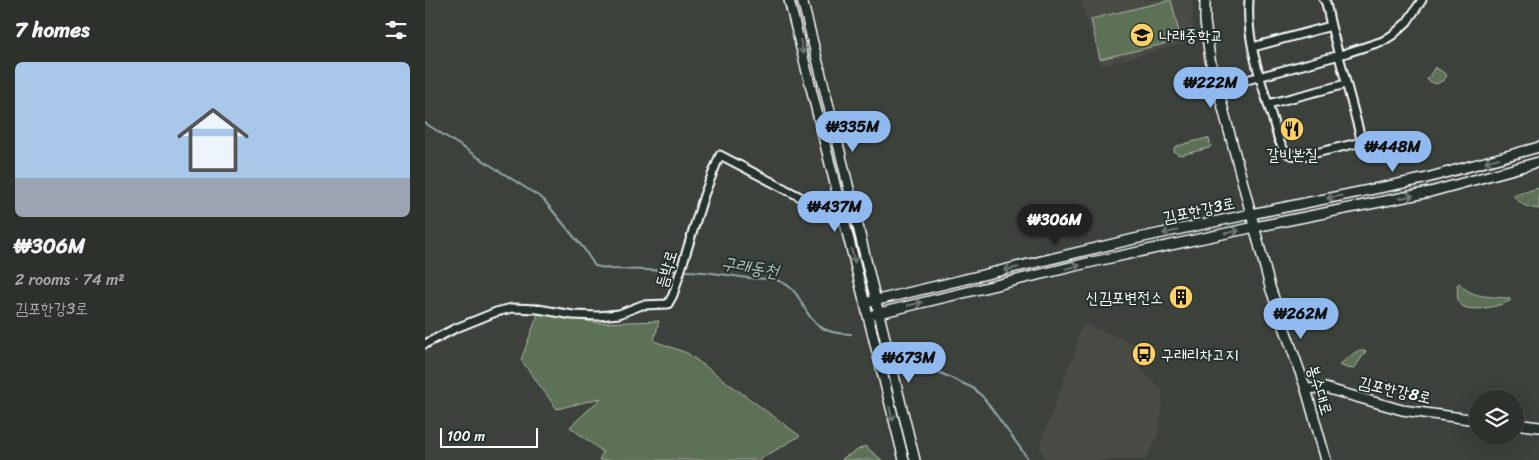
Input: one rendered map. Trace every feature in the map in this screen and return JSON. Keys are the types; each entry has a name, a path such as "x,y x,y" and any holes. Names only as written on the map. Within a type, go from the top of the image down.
{"street":[{"path":"789,0 904,460"},
{"path":"802,0 915,460"},
{"name":"봉수대로","path":"1205,0 1207,40 1217,88 1270,287 1306,389 1327,460"},
{"path":"1249,0 1248,26 1259,77 1281,144 1291,155 1303,156 1362,142 1324,0"},
{"path":"1217,88 1340,55 1383,41 1407,22 1422,0"},
{"path":"1253,46 1331,26"},
{"path":"1268,104 1346,84"},
{"name":"김포한강3로","path":"865,303 1134,239 1423,179 1518,154 1539,146"},
{"name":"듬박로","path":"425,344 469,322 512,308 539,309 573,315 598,316 619,314 642,305 665,305 670,301 704,195 720,155 808,201 839,196"},
{"name":"김포한강3로","path":"868,315 1092,262 1430,192 1539,162"},
{"name":"김포한강8로","path":"1306,389 1325,388 1401,410 1469,419"},
{"path":"1524,425 1539,427"}],"shaded area":[{"name":"나래중학교","path":"1081,0 1193,0 1192,41 1101,66"},
{"path":"1084,324 1158,353 1139,367 1162,390 1162,410 1158,435 1145,460 1047,460 1039,448 1076,351 1077,336"}],"green space":[{"name":"나래중학교","path":"1171,0 1181,40 1100,59 1091,19"},
{"path":"1435,67 1447,75 1444,80 1436,84 1427,80"},
{"path":"1207,138 1211,146 1209,148 1181,155 1174,151 1174,148 1177,146"},
{"path":"1539,188 1539,209 1525,205 1513,195"},
{"path":"1459,283 1474,294 1506,298 1510,299 1510,301 1482,308 1467,308 1458,301 1457,285"},
{"path":"539,311 597,323 659,321 654,341 687,353 800,436 760,460 599,460 603,452 570,427 601,398 557,409 521,360"},
{"path":"1357,351 1366,351 1354,369 1339,365"},
{"path":"865,446 882,460 842,460 843,458"}],"waterway":[{"path":"425,123 543,199 584,249 595,266 611,269 679,271"},
{"name":"구래동천","path":"684,271 708,272 779,281 796,294 813,320 821,327 833,332 851,334"},
{"name":"구래동천","path":"912,360 973,388 983,397 1029,460"}],"place":[{"name":"나래중학교","path":"1142,35"},
{"name":"갈비본질","path":"1292,129"},
{"name":"신김포변전소","path":"1181,297"},
{"name":"구래리차고지","path":"1144,354"}]}
